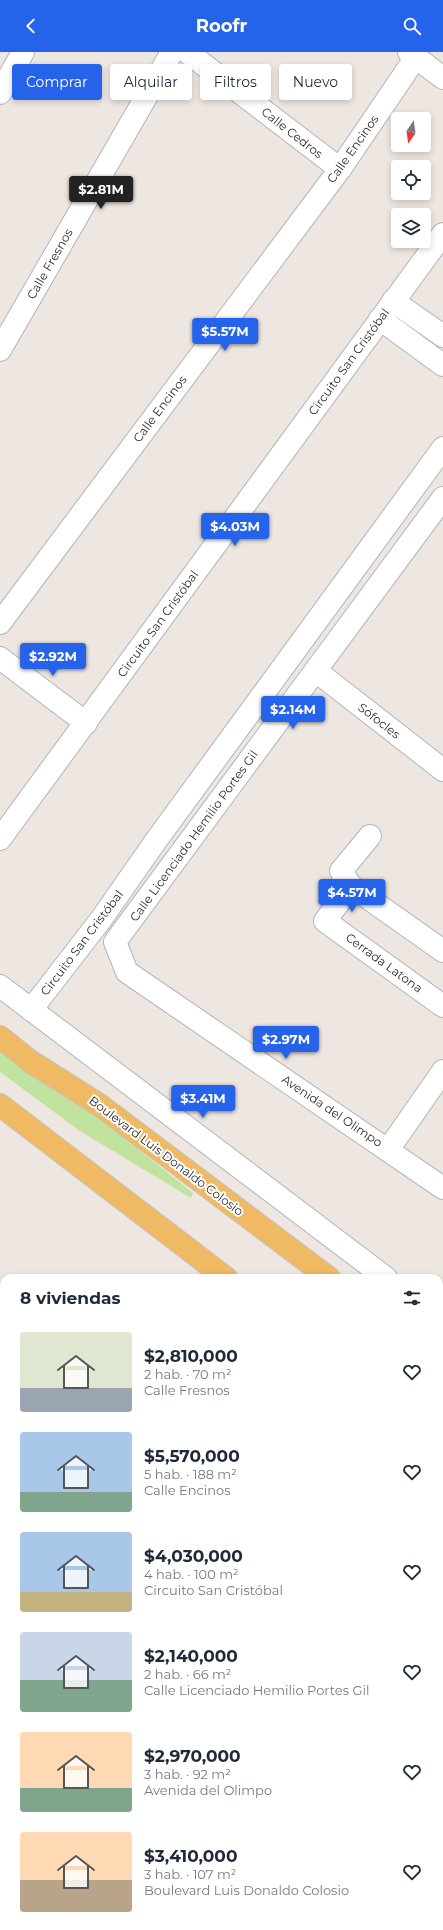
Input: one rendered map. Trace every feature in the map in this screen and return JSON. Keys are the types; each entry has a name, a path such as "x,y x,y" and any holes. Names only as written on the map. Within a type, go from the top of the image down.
{"main road":[{"name":"Boulevard Luis Donaldo Colosio","path":"0,1037 30,1061 101,1106 324,1274"},
{"path":"0,1105 221,1274"}],"street":[{"path":"0,93 23,52"},
{"name":"Calle Fresnos","path":"0,350 172,52"},
{"name":"Calle Cedros","path":"187,52 340,169"},
{"path":"412,54 443,78"},
{"name":"Calle Encinos","path":"0,623 340,169 412,54"},
{"name":"Circuito San Cristóbal","path":"4,825 86,723 443,234"},
{"path":"394,301 443,336"},
{"path":"380,319 443,365"},
{"name":"Circuito San Cristóbal","path":"31,1010 102,918 160,835 443,448"},
{"name":"Calle Licenciado Hemilio Portes Gil","path":"116,942 443,498"},
{"path":"0,658 86,723"},
{"name":"Sófocles","path":"316,671 443,770"},
{"path":"370,836 346,878 443,951"},
{"name":"Cerrada Latona","path":"346,878 325,921 443,1006"},
{"name":"Avenida del Olimpo","path":"116,942 127,972 443,1188"},
{"path":"0,986 381,1274"},
{"path":"388,1150 443,1071"}],"green space":[{"path":"0,1044 95,1115 193,1193 191,1198 80,1131 0,1072"}]}
